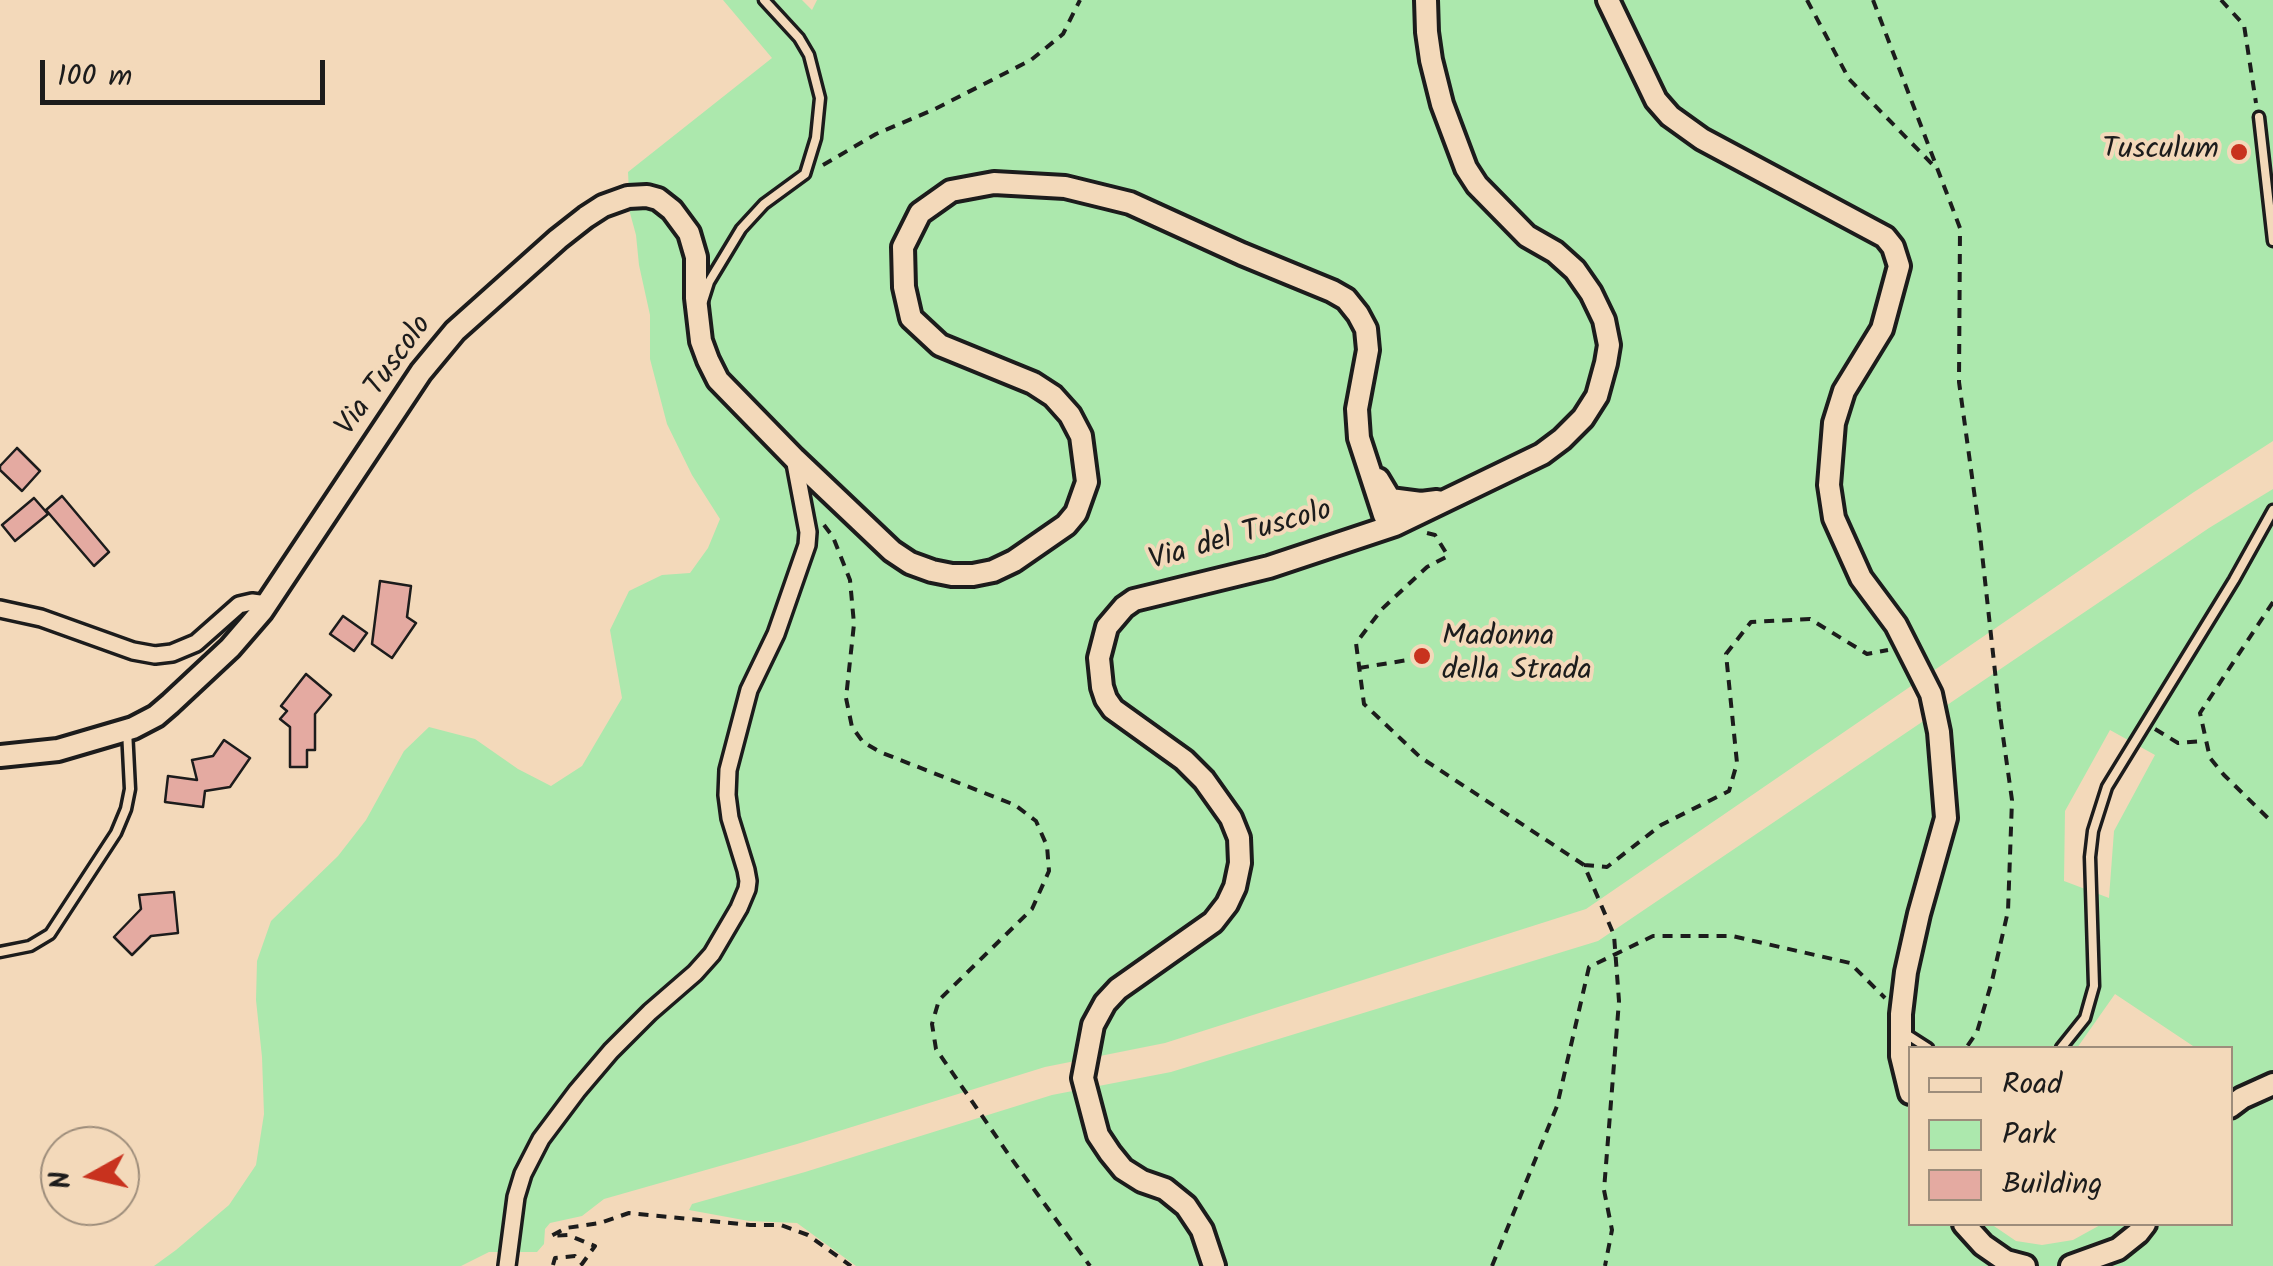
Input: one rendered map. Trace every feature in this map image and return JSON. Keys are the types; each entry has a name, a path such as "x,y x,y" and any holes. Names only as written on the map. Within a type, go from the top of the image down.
{"street":[{"name":"Via del Tuscolo","path":"1214,1266 1202,1230 1186,1206 1165,1189 1122,1169 1110,1153 1098,1135 1083,1078 1093,1025 1104,1003 1213,922 1228,904 1240,864 1238,838 1221,802 1184,760 1113,709 1106,699 1099,658 1107,627 1134,600 1270,566 1401,522 1542,454 1583,418 1597,396 1606,363 1609,345 1604,320 1575,270 1515,225 1477,186 1466,168 1430,60 1426,0"},
{"path":"1608,0 1656,100 1670,116 1702,140 1885,237 1899,266 1882,330 1844,391 1834,424 1828,485 1834,518 1862,578 1896,625 1936,710 1946,818 1906,972 1901,1022 1908,1084"},
{"name":"Via Tuscolo","path":"0,756 58,750 127,730 156,716 184,691 230,648 267,604 436,353 472,314 558,239 595,211 621,200 647,196 665,204 689,234 696,257 702,340 718,380 892,551 932,571 973,575 1014,561 1076,513 1087,482 1080,436 1053,396 1034,382 940,344 911,318 902,246 920,213 950,191 994,183 1064,186 1130,204 1346,300 1366,329 1368,350 1358,409 1358,438 1366,460"},
{"path":"507,1266 516,1197 536,1147 611,1052 712,954 747,890 746,870 730,818 728,770 748,690 776,634 807,545 794,458"},
{"path":"1366,460 1390,498 1421,503 1447,500"},
{"path":"1366,460 1384,515 1401,522"},
{"path":"1363,535 1372,498 1366,460"},
{"path":"0,609 42,618 119,647 155,655 196,644 239,605 267,604"},
{"path":"2233,1104 2273,1084"},
{"path":"1966,1226 1983,1245 2006,1261 2024,1266"},
{"path":"2071,1266 2118,1250 2143,1226"}],"lane":[{"path":"702,340 702,306 722,259 741,229 764,204 805,174 816,138 820,98 809,55 799,38 764,0"},
{"path":"2259,118 2273,241"},
{"path":"2063,1046 2084,1018 2094,986 2090,875 2093,832 2107,788 2273,510"},
{"path":"0,952 30,946 50,934 116,833 124,818 130,789 127,730"},
{"path":"1901,1022 1926,1046"}],"path":[{"path":"805,174 876,134 1030,60 1062,34 1080,0"},
{"path":"1807,0 1848,80 1938,169"},
{"path":"1873,0 1960,228 1959,382 2012,800 2008,911 1992,981 1976,1032 1967,1046"},
{"path":"2222,0 2244,25 2259,118"},
{"path":"1401,522 1435,535 1448,556 1427,567 1382,609 1356,643 1364,704 1420,757 1584,865 1607,867 1662,825 1730,791 1737,763 1726,654 1750,622 1810,619 1867,654 1908,648"},
{"path":"822,523 833,537 850,580 854,624 846,698 852,727 863,742 880,752 1015,805 1036,821 1047,846 1049,871 1032,910 940,1000 932,1024 936,1049 1090,1266"},
{"path":"2273,602 2200,713 2210,758 2273,822"},
{"path":"1359,668 1414,659"},
{"path":"2149,721 2154,729 2178,742 2205,741"},
{"path":"1584,865 1614,935 1619,1000 1604,1190 1612,1230 1605,1266"},
{"path":"1492,1266 1557,1106 1590,967 1653,936 1732,936 1850,963 1901,1022"},
{"path":"552,1265 555,1258 575,1256 582,1264 595,1246 568,1236 551,1236 566,1228 600,1223 629,1213 781,1225 808,1235 851,1266"}],"green space":[{"path":"723,0 802,0 812,10 817,0 2273,0 2273,441 1586,909 1165,1043 1045,1067 604,1199 582,1216 550,1223 545,1229 544,1244 537,1252 489,1252 461,1266 154,1266 229,1205 256,1165 264,1114 257,961 271,921 338,856 366,820 404,751 429,727 475,739 551,786 582,766 622,698 610,630 629,591 662,575 690,573 708,548 720,519 692,475 667,424 650,359 650,315 630,213 628,172 772,58"},
{"path":"2273,489 2273,1266 856,1266 797,1223 749,1221 689,1210 692,1204 1052,1095 1171,1072 1598,941 2209,528","holes":["2110,730 2155,755 2114,831 2109,898 2064,881 2065,811"]}],"building":[{"path":"17,448 40,471 22,491 0,470"},
{"path":"62,496 109,552 94,566 46,510"},
{"path":"34,498 48,514 15,541 2,525"},
{"path":"380,581 411,586 407,617 416,623 392,658 372,644"},
{"path":"343,616 367,633 354,651 330,634"},
{"path":"306,674 331,695 315,714 315,750 307,750 307,767 290,767 290,727 280,719 287,711 281,706"},
{"path":"224,740 250,758 230,787 205,791 203,807 165,802 168,776 197,780 192,760 213,756"},
{"path":"174,892 178,933 151,936 132,955 114,937 141,909 139,895"}],"place":[{"name":"Tusculum","path":"2239,152"},
{"name":"Madonna della Strada","path":"1422,656"}]}
